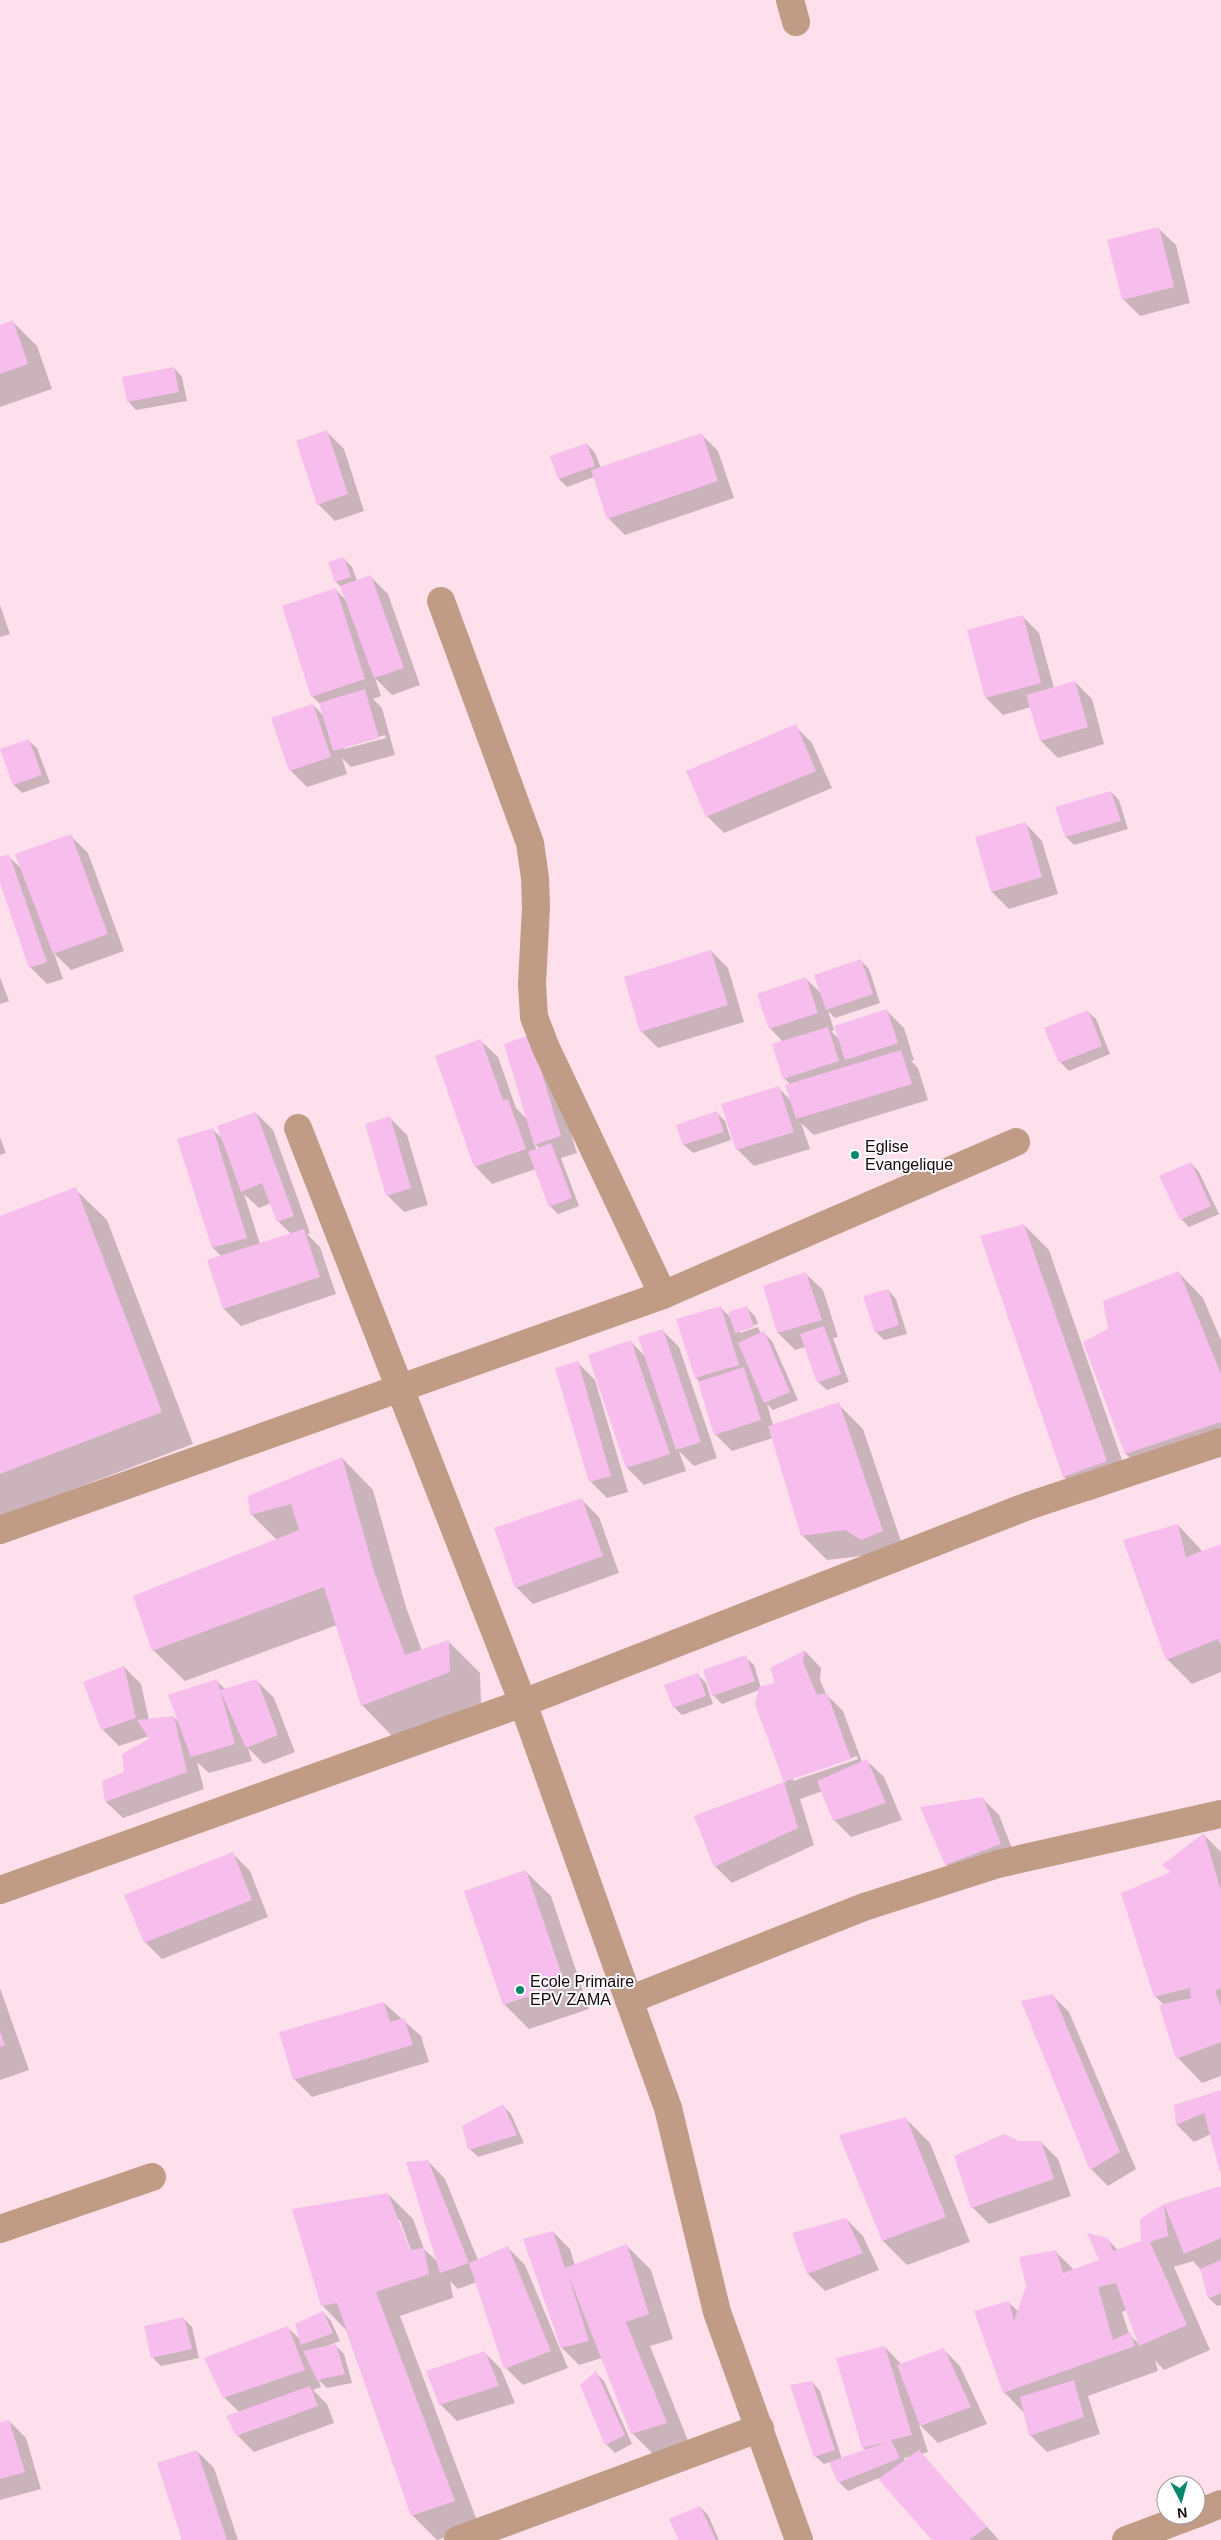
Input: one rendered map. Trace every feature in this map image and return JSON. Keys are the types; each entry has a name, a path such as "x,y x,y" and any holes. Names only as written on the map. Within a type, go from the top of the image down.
{"street":[{"path":"441,601 530,844 536,878 532,984 534,1017 546,1048 663,1295"},
{"path":"298,1128 523,1703 668,2108 717,2312 799,2540"},
{"path":"0,1530 663,1295 1016,1142"},
{"path":"0,1890 523,1703 1028,1506 1221,1442"},
{"path":"629,2000 864,1907 998,1864 1221,1814"},
{"path":"0,2229 152,2178"},
{"path":"458,2540 760,2428"},
{"path":"1206,2510 1221,2504"},
{"path":"1126,2540 1165,2525"}],"building":[{"path":"1159,227 1174,287 1122,300 1107,240"},
{"path":"13,320 28,364 0,374 0,325"},
{"path":"174,367 179,392 127,402 122,377"},
{"path":"327,430 348,494 317,505 296,441"},
{"path":"702,433 718,481 607,519 591,470"},
{"path":"587,443 595,466 558,479 550,456"},
{"path":"344,557 351,577 335,582 328,562"},
{"path":"371,575 404,668 374,678 340,586"},
{"path":"336,588 365,679 311,697 282,606"},
{"path":"1023,615 1041,683 985,698 967,630"},
{"path":"1075,681 1088,727 1040,741 1026,695"},
{"path":"365,689 379,738 333,751 319,703"},
{"path":"313,704 331,757 289,771 271,718"},
{"path":"796,724 816,771 706,817 686,771"},
{"path":"29,739 42,775 13,785 0,749"},
{"path":"1111,791 1121,821 1065,837 1055,807"},
{"path":"1026,822 1042,877 991,892 975,837"},
{"path":"71,834 108,934 53,954 15,854"},
{"path":"9,854 47,962 29,968 0,883 0,857"},
{"path":"711,950 728,1005 640,1032 624,977"},
{"path":"861,959 873,994 826,1010 814,975"},
{"path":"806,977 818,1013 769,1029 757,994"},
{"path":"887,1009 898,1043 845,1060 834,1026"},
{"path":"1088,1010 1102,1046 1059,1063 1044,1028"},
{"path":"828,1027 839,1061 783,1079 772,1044"},
{"path":"530,1035 561,1136 534,1145 504,1044"},
{"path":"481,1039 503,1100 508,1099 526,1149 474,1167 435,1056"},
{"path":"901,1050 912,1084 796,1119 785,1085"},
{"path":"779,1086 794,1132 736,1150 721,1104"},
{"path":"717,1111 724,1132 683,1145 676,1125"},
{"path":"256,1112 294,1216 277,1222 262,1183 241,1192 217,1126"},
{"path":"390,1116 411,1188 386,1196 365,1124"},
{"path":"213,1128 247,1238 212,1248 177,1139"},
{"path":"551,1143 572,1198 549,1207 528,1152"},
{"path":"1191,1162 1211,1206 1180,1220 1159,1176"},
{"path":"76,1187 162,1412 0,1474 0,1216"},
{"path":"1024,1224 1107,1461 1063,1477 980,1236"},
{"path":"304,1229 320,1277 223,1309 207,1260"},
{"path":"1179,1271 1221,1374 1221,1422 1125,1454 1083,1342 1108,1329 1103,1301"},
{"path":"806,1272 822,1320 777,1333 763,1286"},
{"path":"888,1289 899,1325 875,1333 863,1296"},
{"path":"721,1306 739,1365 695,1378 676,1319"},
{"path":"747,1306 754,1327 735,1333 728,1312"},
{"path":"824,1326 841,1374 817,1383 800,1334"},
{"path":"663,1329 701,1442 676,1450 638,1337"},
{"path":"764,1331 790,1392 764,1403 738,1343"},
{"path":"631,1340 670,1454 626,1468 588,1355"},
{"path":"578,1361 611,1476 589,1482 555,1368"},
{"path":"744,1367 761,1420 714,1435 698,1382"},
{"path":"839,1402 883,1531 861,1540 845,1530 801,1536 768,1426"},
{"path":"342,1457 375,1574 405,1655 449,1640 450,1672 361,1706 324,1587 152,1651 133,1596 299,1530 291,1504 250,1515 248,1496"},
{"path":"582,1498 603,1556 515,1588 494,1528"},
{"path":"1178,1524 1186,1557 1221,1544 1221,1645 1218,1639 1166,1660 1123,1540"},
{"path":"805,1650 803,1662 817,1695 827,1693 851,1759 784,1782 755,1704 759,1687 775,1683 770,1668"},
{"path":"746,1655 755,1681 712,1696 703,1670"},
{"path":"124,1666 136,1718 101,1730 83,1682"},
{"path":"698,1673 706,1696 673,1708 664,1685"},
{"path":"217,1679 235,1744 191,1757 168,1695"},
{"path":"257,1679 278,1735 246,1748 220,1690"},
{"path":"174,1716 187,1772 105,1802 102,1781 124,1772 122,1754 149,1739 137,1720"},
{"path":"867,1759 886,1803 833,1821 817,1781"},
{"path":"784,1782 798,1828 714,1867 694,1816"},
{"path":"983,1797 1001,1844 945,1865 920,1807"},
{"path":"1204,1833 1221,1891 1221,1988 1215,1991 1221,2007 1221,2042 1176,2059 1159,2005 1191,1998 1190,1988 1154,1997 1121,1893 1171,1872 1162,1865"},
{"path":"233,1852 252,1900 144,1943 124,1895"},
{"path":"526,1870 565,1984 503,2005 464,1891"},
{"path":"1053,1994 1120,2152 1090,2170 1021,2001"},
{"path":"384,2002 390,2022 404,2018 413,2045 293,2080 279,2032"},
{"path":"0,2031 5,2045 0,2047"},
{"path":"1221,2090 1220,2172 1204,2113 1176,2125 1174,2105"},
{"path":"503,2104 517,2135 468,2150 462,2126"},
{"path":"906,2117 946,2217 882,2241 839,2135"},
{"path":"1004,2134 1019,2141 1041,2141 1054,2179 971,2208 954,2156"},
{"path":"428,2160 469,2263 440,2273 406,2162"},
{"path":"1221,2186 1221,2238 1184,2254 1164,2204"},
{"path":"388,2193 410,2250 424,2248 429,2274 376,2292 455,2501 411,2516 337,2303 321,2306 292,2209"},
{"path":"1164,2204 1168,2236 1150,2242 1187,2325 1139,2346 1116,2283 1098,2287 1113,2340 1130,2332 1135,2346 1003,2393 974,2311 1009,2301 1014,2321 1026,2286 1019,2257 1056,2250 1063,2273 1099,2260 1087,2233 1108,2238 1113,2251 1141,2241 1140,2219"},
{"path":"846,2218 863,2253 807,2274 792,2233"},
{"path":"553,2231 565,2268 627,2244 649,2314 626,2322 667,2423 631,2434 568,2274 589,2341 561,2348 523,2239"},
{"path":"508,2246 551,2351 504,2369 469,2263"},
{"path":"1221,2260 1221,2293 1208,2299 1200,2269"},
{"path":"323,2311 333,2333 301,2345 295,2324"},
{"path":"184,2317 192,2349 151,2358 144,2326"},
{"path":"288,2326 305,2370 223,2398 204,2358"},
{"path":"336,2344 345,2374 317,2380 303,2351"},
{"path":"885,2346 912,2435 891,2440 900,2458 838,2483 829,2462 887,2442 862,2448 836,2358"},
{"path":"944,2348 971,2407 920,2426 897,2365"},
{"path":"485,2351 499,2386 439,2405 426,2371"},
{"path":"596,2371 625,2435 605,2445 580,2385"},
{"path":"1074,2380 1084,2417 1029,2436 1020,2397"},
{"path":"812,2381 835,2450 814,2457 790,2385"},
{"path":"310,2386 318,2406 236,2436 226,2416"},
{"path":"9,2420 25,2472 0,2479 0,2423"},
{"path":"197,2450 227,2540 182,2540 157,2463"},
{"path":"919,2450 987,2527 969,2540 932,2540 878,2479"},
{"path":"700,2506 716,2540 679,2540 669,2519"}],"place":[{"name":"Eglise Evangelique","path":"855,1155"},
{"name":"Ecole Primaire EPV ZAMA","path":"520,1990"}]}
